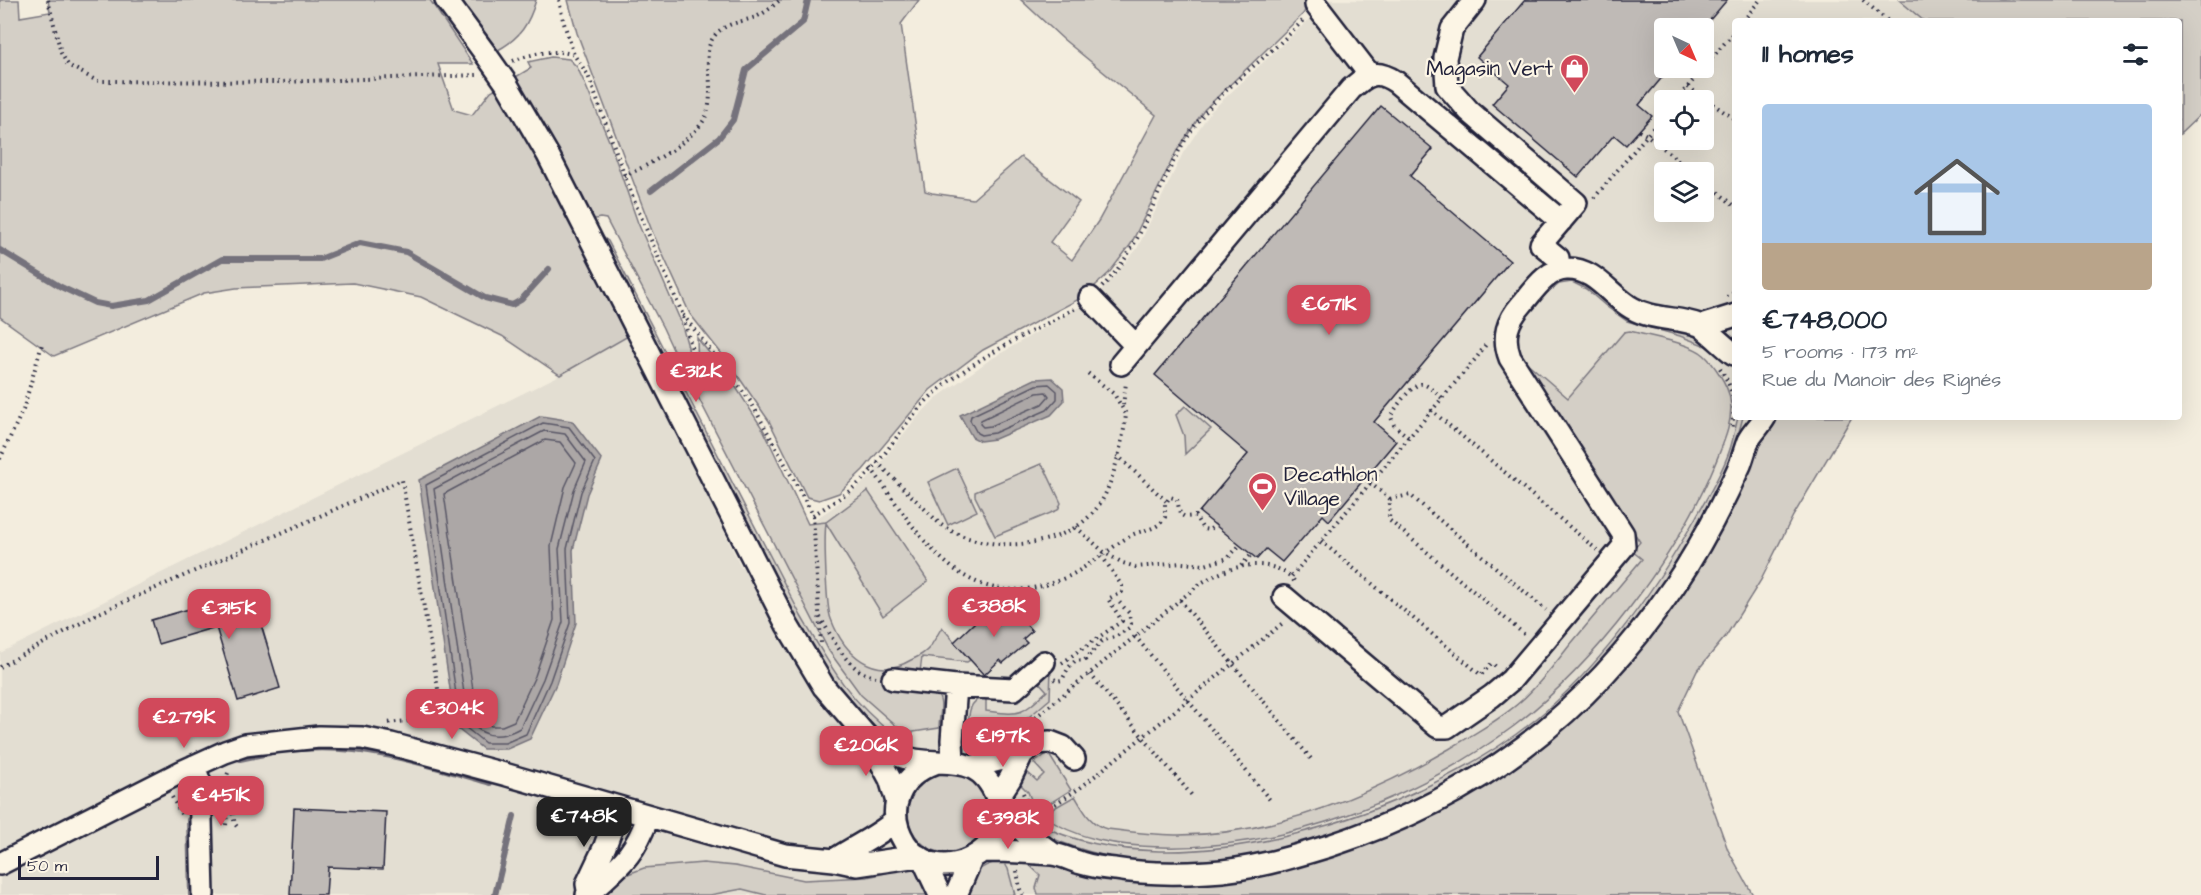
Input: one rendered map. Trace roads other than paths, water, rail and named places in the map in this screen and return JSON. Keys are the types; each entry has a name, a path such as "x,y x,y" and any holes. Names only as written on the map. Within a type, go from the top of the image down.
{"street":[{"path":"446,0 506,83 548,155 787,625 824,687 868,738 890,779 900,834 907,846 920,858 940,895"},
{"path":"1475,0 1452,29 1445,58 1447,86 1469,111 1576,203 1541,244 1558,258 1559,270"},
{"path":"1316,5 1370,75"},
{"path":"1121,364 1351,89 1370,75 1378,73 1396,82 1561,221"},
{"path":"1287,599 1442,728 1447,727 1511,680 1624,546 1623,534 1510,358 1505,344 1505,333 1515,312 1548,275 1568,269 1583,271 1594,277 1640,312 1701,326 1732,316"},
{"path":"1090,298 1136,346"},
{"path":"1701,326 1729,360"},
{"path":"1729,360 1732,342"},
{"path":"0,864 197,774 245,745 319,737 363,738 504,774 785,855 857,865 920,858 938,864 955,865 977,855 1053,854 1084,864 1116,870 1211,872 1249,867 1313,851 1391,823 1488,772 1542,734 1593,687 1633,641 1674,586 1708,530 1742,461 1739,438 1748,420"},
{"path":"1739,438 1761,420"},
{"path":"893,679 1014,689 1051,668"},
{"path":"953,764 952,740 956,686"},
{"path":"868,738 900,756 953,764 988,780 998,804 1015,825 1053,854"},
{"path":"956,895 977,855 992,840 997,827 998,804 1022,754 1036,742 1050,742 1063,747 1074,759"},
{"path":"834,860 880,834 896,811 902,788 910,777 922,768 1022,754"},
{"path":"197,774 204,895"},
{"path":"587,894 587,884 605,846 619,808"},
{"path":"587,894 625,861 640,838 648,817"}],"water":[{"path":"1052,378 1063,388 1064,401 1051,415 995,439 980,441 972,437 960,415 1035,379"},
{"path":"541,416 572,421 602,460 587,494 573,550 576,623 556,684 530,739 507,749 483,749 459,730 452,702 419,480"}],"waterway":[{"path":"651,191 719,138 733,120 746,70 803,22 808,0"},
{"path":"0,250 61,287 95,303 111,306 149,300 222,259 320,259 360,243 406,252 485,298 512,305 521,300 549,269"},
{"path":"303,749 351,750 398,757 490,783"},
{"path":"240,759 269,753"},
{"path":"495,895 514,816"},
{"path":"189,820 191,895"}],"place":[{"name":"Magasin Vert","path":"1574,94"},
{"name":"Decathlon Village","path":"1263,512"}]}
